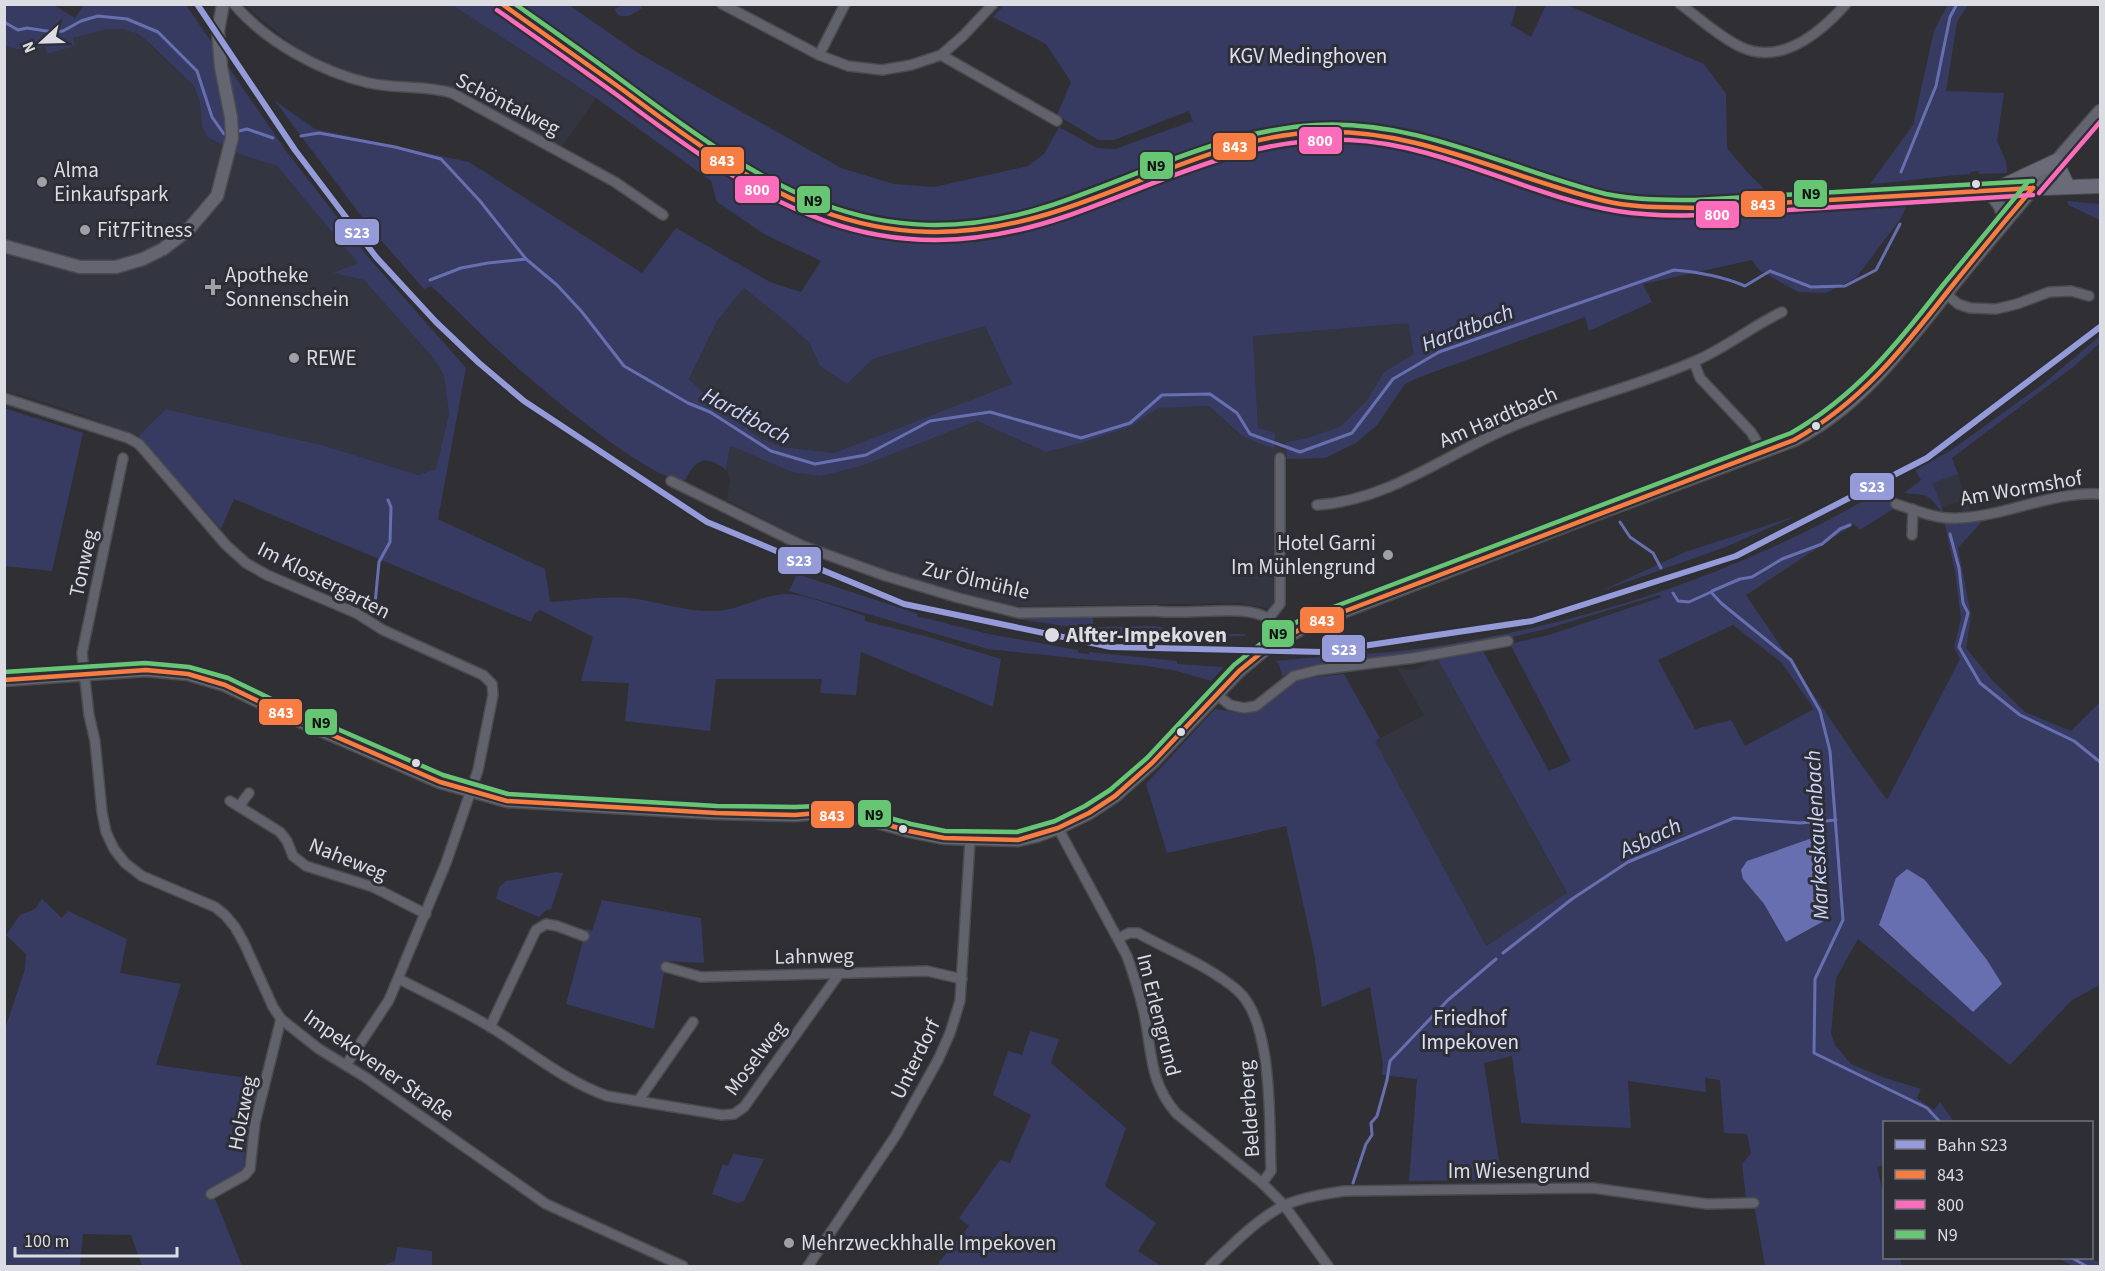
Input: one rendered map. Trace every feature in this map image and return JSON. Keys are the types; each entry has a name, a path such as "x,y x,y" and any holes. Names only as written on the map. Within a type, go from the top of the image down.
{"main road":[{"path":"501,4 738,171 801,205 867,226 945,232 1011,224 1048,214 1225,148 1273,136 1320,132 1368,134 1421,144 1565,190 1608,202 1646,207 1695,208 1991,190 2100,186"},
{"path":"1991,190 2056,161 2068,187"}],"street":[{"path":"4,246 80,267 116,267 143,259 163,249 189,230 217,196 232,138 218,31 223,4"},
{"name":"Schöntalweg","path":"234,4 262,32 316,65 368,82 401,87 431,87 452,93 615,182 663,215"},
{"path":"722,4 819,55 848,66 882,70 911,65 941,55 963,36 993,4"},
{"path":"819,55 845,4"},
{"path":"1680,4 1739,47 1752,51 1769,52 1780,52 1804,40 1828,25 1846,4"},
{"path":"941,55 1057,121"},
{"path":"4,680 147,670 188,674 225,686 440,782 507,801 717,813 795,816 818,813 867,819 944,838 1018,840 1036,836 1089,813 1115,796 1152,763 1216,694 1258,655 1306,626 1807,434 1839,412 1893,359 2005,221 2100,111"},
{"path":"1991,190 2005,221"},
{"path":"1946,294 1958,304 1970,308 1996,309 2049,292 2071,291 2089,296"},
{"name":"Am Hardtbach","path":"1317,504 1340,504 1356,500 1407,479 1512,426 1694,362 1782,312"},
{"path":"1694,362 1700,378 1751,432 1763,452"},
{"name":"Im Klostergarten","path":"4,398 128,438 139,444 226,545 246,563 267,575 356,614 382,630 483,675 492,684 493,695 478,770 452,848 389,1000 346,1065"},
{"name":"Tonweg","path":"84,675 82,653 123,458"},
{"path":"1280,458 1280,604 1268,619 1282,639"},
{"name":"Zur Ölmühle","path":"671,481 803,546 886,576 1018,614 1156,611 1171,614 1233,611 1252,612 1268,619"},
{"name":"Am Wormshof","path":"1896,504 1958,519 2078,494 2100,494"},
{"path":"1912,535 1913,509"},
{"path":"1216,694 1230,705 1244,708 1256,706 1294,676 1318,670 1413,658 1508,641"},
{"name":"Impekovener Straße","path":"84,675 95,741 104,822 114,849 125,863 142,876 215,907 225,915 244,943 264,990 281,1019 319,1049 346,1065 546,1204 682,1266"},
{"name":"Naheweg","path":"249,793 235,803 280,832 287,840 293,856 306,866 373,887 426,914"},
{"name":"Im Erlengrund","path":"1058,828 1119,938 1134,976 1145,1018 1152,1068 1166,1102 1284,1205 1328,1266"},
{"name":"Unterdorf","path":"808,1266 896,1136 938,1060 950,1033 960,1001 970,840"},
{"path":"490,1027 536,930 546,924 584,936"},
{"name":"Belderberg","path":"1119,938 1134,933 1148,938 1216,975 1238,990 1251,1008 1266,1063 1271,1170 1262,1184"},
{"name":"Lahnweg","path":"666,967 702,977 927,971 962,979"},
{"name":"Moselweg","path":"399,979 490,1027 569,1078 597,1092 722,1115 739,1111 839,974"},
{"name":"Holzweg","path":"212,1194 245,1175 250,1169 255,1123 281,1019"},
{"path":"638,1101 693,1022"},
{"name":"Im Wiesengrund","path":"1210,1266 1253,1227 1284,1205 1312,1196 1344,1191 1593,1188 1707,1204 1754,1203"}],"shaded area":[{"path":"245,5 452,5 596,98 562,147 442,84 380,82 317,63"},
{"path":"108,29 123,29 138,34 194,86 200,103 202,126 207,137 242,155 277,166 359,263 334,273 364,280 435,360 444,376 449,414 436,469 418,475 325,446 166,409 138,436 56,406 5,391 4,46 21,50 45,46 47,54 74,46 72,38"},
{"path":"744,288 809,343 820,366 873,359 985,326 1012,384 834,453 782,447 760,438 716,405 689,379 717,321"},
{"path":"1408,323 1415,354 1384,372 1368,399 1341,426 1308,438 1286,442 1287,459 1281,460 1276,610 1239,603 1011,606 893,573 809,542 727,500 730,480 726,470 730,446 864,465 977,421 1046,452 1082,443 1132,426 1158,408 1209,406 1241,436 1258,428 1253,336"},
{"path":"1958,474 1970,510 1963,513 1959,502 1942,508 1933,483"},
{"path":"1437,658 1567,894 1485,946 1375,741 1424,715 1397,668 1415,670"},
{"path":"1818,836 1824,921 1786,942 1764,904 1743,879 1741,870 1747,861"},
{"path":"1907,869 1925,880 1987,960 2002,984 1973,1012 1879,925 1896,878"}],"green space":[{"path":"626,4 640,5 642,8 628,16 618,15 614,9"},
{"path":"1948,4 1968,5 1957,22 1946,91 2004,93 1997,141 2006,161 2007,173 1979,174 1978,171 1970,172 1970,174 1870,184 1913,125 1934,31"},
{"path":"5,5 54,5 75,18 84,5 186,5 286,151 368,257 466,368 438,519 545,569 550,602 626,598 685,609 714,611 776,595 802,596 865,616 865,621 1001,659 993,707 861,652 856,695 820,693 822,679 716,679 710,731 625,721 629,683 581,681 593,637 540,610 534,614 531,622 234,499 221,529 138,436 166,409 325,446 418,475 436,469 449,414 444,376 435,360 364,280 333,273 358,263 277,166 242,155 207,137 202,126 200,103 194,86 149,43 138,34 123,29 108,29 73,38 75,46 47,54 45,46 25,49 10,48 5,46"},
{"name":"KGV Medinghoven","path":"452,5 569,5 638,53 841,168 894,184 934,187 1028,166 1044,154 1059,127 1097,148 1115,149 1193,121 1189,111 1114,140 1098,140 1057,115 1071,82 1046,44 993,17 1004,5 1517,5 1511,25 1531,37 1546,5 1567,5 1704,64 1726,94 1727,148 1777,202 1912,194 1901,218 1856,278 1826,293 1798,292 1759,270 1752,260 1643,284 1652,302 1589,331 1585,317 1405,384 1377,425 1356,443 1325,458 1287,459 1286,442 1308,438 1341,426 1368,399 1384,372 1414,354 1408,323 1253,336 1258,428 1275,433 1274,449 1242,436 1209,406 1158,408 1132,426 1082,443 1046,452 977,421 864,465 821,476 792,472 730,446 726,470 713,462 702,461 693,467 685,480 670,477 648,467 622,450 567,409 522,371 431,286 424,289 371,229 274,100 315,129 469,162 642,273 676,228 770,282 801,292 821,261 766,235 717,202 711,181 596,98","holes":["744,288 809,343 820,366 847,384 873,359 985,326 1012,384 834,453 782,447 760,438 716,405 689,379 717,321"]},
{"path":"2068,201 2100,204 2100,220 2068,205"},
{"path":"2100,336 2100,343 2073,367 1952,458 1958,474 1933,483 1942,512 1930,498 1924,495 1904,493 1921,480 1915,470 1950,451 2043,384"},
{"path":"4,408 83,433 52,571 5,566"},
{"name":"Friedhof Impekoven","path":"1880,491 1886,495 1890,492 1894,498 1893,509 1860,530 1854,524 1746,595 1887,800 1960,659 1954,647 1961,618 1955,572 1944,520 1984,519 1958,548 1971,615 1966,648 1992,680 2025,712 2071,731 2100,702 2100,985 2072,1000 2010,1065 1858,939 1836,978 1831,1033 1835,1045 1851,1064 1882,1077 1921,1089 1917,1098 1934,1110 1940,1102 1953,1121 1883,1121 1883,1165 1877,1167 1883,1192 1883,1259 1900,1259 1902,1266 1765,1266 1753,1198 1746,1198 1742,1164 1751,1153 1747,1134 1724,1133 1720,1080 1705,1078 1706,1092 1628,1081 1631,1128 1521,1123 1512,1056 1484,1063 1502,1180 1409,1181 1417,1079 1382,1075 1383,1064 1370,987 1322,1007 1314,953 1286,826 1167,853 1146,784 1215,709 1246,714 1260,709 1296,679 1344,674 1380,738 1375,741 1486,946 1567,893 1437,658 1483,651 1549,771 1571,761 1510,644 1549,635 1662,597 1659,595 1546,629 1483,644 1301,668 1282,676 1279,664 1275,661 1424,648 1543,625 1660,592 1772,547 1827,521","holes":["1733,625 1781,662 1814,709 1745,746 1731,720 1695,729 1658,660","1743,879 1824,921 1786,942 1764,904","1925,880 1987,960 2001,984 1973,1011 1879,926"]},
{"path":"1796,516 1726,547 1601,591 1685,552"},
{"path":"797,574 918,614 917,616 989,634 1078,650 1078,653 1089,654 1089,652 1177,661 1177,664 1224,667 1211,681 1177,671 1147,666 988,649 789,591"},
{"path":"1093,617 1093,627 1155,626 1172,629 1173,634 1245,634 1245,636 1197,637 1196,640 1152,635 1151,638 1016,619"},
{"path":"556,872 563,873 551,909 546,910 539,917 496,899 499,887 506,881"},
{"path":"42,899 62,918 68,911 127,939 120,973 181,984 156,1065 262,1080 245,1150 244,1168 210,1192 216,1201 242,1266 142,1266 131,1235 83,1234 80,1266 5,1266 5,1029 25,969 26,954 6,935 20,915 35,909"},
{"path":"602,900 701,918 704,963 666,961 654,1029 566,1004 586,929 592,931"},
{"path":"1030,1031 1059,1039 1051,1063 1126,1128 1105,1186 1156,1223 1138,1251 1161,1266 939,1266 939,1262 969,1226 959,1218 1000,1160 1010,1163 1031,1115 993,1095 1008,1051 1022,1055"},
{"path":"733,1154 764,1159 744,1201 738,1203 712,1194 723,1164 728,1166"},
{"path":"397,1247 432,1251 432,1266 381,1266 395,1261"},
{"path":"2060,1259 2092,1259 2099,1262 2100,1260 2100,1266 2073,1266"}],"waterway":[{"name":"Hardtbach","path":"1901,172 1936,86 1950,17 1957,4"},
{"name":"Hardtbach","path":"4,22 18,30 27,28 53,32 63,31 81,21 98,16 127,19 158,32 197,71 212,117 224,134 229,133"},
{"name":"Hardtbach","path":"235,132 247,129 273,138"},
{"name":"Hardtbach","path":"301,136 319,133 395,147 441,159 480,201 526,259 557,285 582,312 624,366 688,403 710,412 771,451 815,464 866,455 930,421 990,412 1081,438 1130,423 1162,395 1210,394 1237,413 1250,434 1300,452 1352,433 1393,379 1439,352 1674,270 1710,275 1745,286 1770,271 1811,287 1845,286 1876,270 1900,224"},
{"path":"430,280 461,268 526,259"},
{"path":"374,614 379,562 390,542 391,507 388,500"},
{"name":"Markeskaulenbach","path":"1620,522 1630,537 1653,553 1661,568"},
{"path":"1712,591 1740,579 1752,577 1782,559 1822,544 1840,529 1850,525"},
{"path":"1950,534 1959,568 1963,603 1968,613 1959,647 1980,683 2020,715 2074,741 2100,762"},
{"name":"Markeskaulenbach","path":"1673,593 1678,601 1689,602 1711,592 1721,603 1791,660 1820,711 1830,751 1843,920 1815,979 1814,1053 1927,1108 1939,1121"},
{"name":"Asbach","path":"1503,953 1572,899 1628,862 1734,818 1800,823 1836,820"},
{"name":"Asbach","path":"1353,1183 1366,1144 1372,1135 1371,1123 1377,1116 1390,1061 1448,1000 1496,959"},
{"name":"Markeskaulenbach","path":"2074,1259 2086,1266"}],"rail line":[{"name":"S23","path":"197,4 295,150 376,257 436,322 524,401 707,522 904,604 1111,647 1322,652 1532,621 1736,556 1927,458 2100,327"}],"transit line":[{"name":"843","path":"502,4 673,127 722,160 771,188 820,210 871,225 926,232 984,228 1048,214 1214,153 1248,143 1318,132 1355,133 1428,146 1569,191 1605,201 1638,206 1695,208 2033,188"},
{"name":"N9","path":"515,4 674,119 772,181 821,203 873,218 927,225 985,221 1049,206 1213,145 1281,129 1316,125 1354,125 1427,138 1570,184 1606,194 1639,199 1695,200 2033,181"},
{"name":"800","path":"497,10 671,134 723,169 774,199 826,221 880,235 937,240 999,234 1067,216 1205,164 1275,146 1311,141 1349,140 1418,151 1583,204 1638,214 1724,214 2033,195"},
{"name":"800","path":"2039,193 2100,122"},
{"name":"N9","path":"4,672 145,663 189,667 228,678 296,711 443,775 508,794 717,806 819,806 868,812 945,831 1017,832 1055,821 1110,790 1147,758 1234,665 1263,642 1302,619 1791,433 1836,402 1892,348 2027,183"},
{"name":"843","path":"4,680 146,670 188,674 225,685 293,718 440,782 507,801 717,813 795,815 818,813 867,819 944,838 1018,840 1058,828 1089,813 1115,796 1152,763 1239,671 1267,648 1306,626 1794,440 1818,425 1860,392 1878,374 1914,334 2033,188"}],"place":[{"name":"Alma Einkaufspark","path":"42,182"},
{"name":"Fit7Fitness","path":"85,230"},
{"name":"Apotheke Sonnenschein","path":"213,287"},
{"name":"REWE","path":"294,358"},
{"name":"Hotel Garni Im Mühlengrund","path":"1388,555"},
{"name":"Alfter-Impekoven","path":"1052,635"},
{"name":"Mehrzweckhhalle Impekoven","path":"789,1243"}]}
